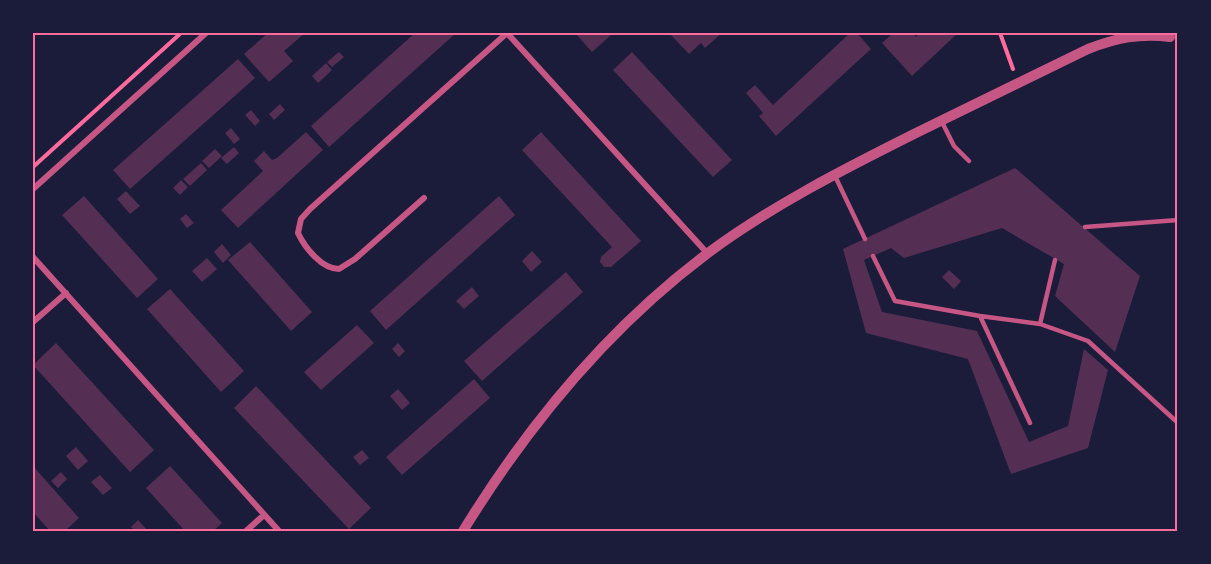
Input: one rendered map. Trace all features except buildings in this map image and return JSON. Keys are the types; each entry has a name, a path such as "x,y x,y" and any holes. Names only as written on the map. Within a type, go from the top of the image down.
{"street":[{"path":"33,189 206,33"},
{"path":"424,198 355,259 339,269 325,266 303,242 298,233 301,219 310,209 507,33 708,254"},
{"path":"1088,49 1110,33"},
{"path":"463,531 513,453 565,388 625,325 708,254 783,204 834,174 1088,49 1137,34 1171,38"},
{"path":"33,257 279,531"},
{"path":"33,322 66,293"},
{"path":"246,531 264,514"}],"lane":[{"path":"941,121 954,146 969,161"},
{"path":"834,174 865,239"},
{"path":"1084,227 1178,220"},
{"path":"873,255 894,301 1040,324 1088,341 1178,423"},
{"path":"1040,324 1055,260"},
{"path":"980,316 1030,423"}],"path":[{"path":"33,167 181,33"},
{"path":"1000,33 1020,83"}]}
